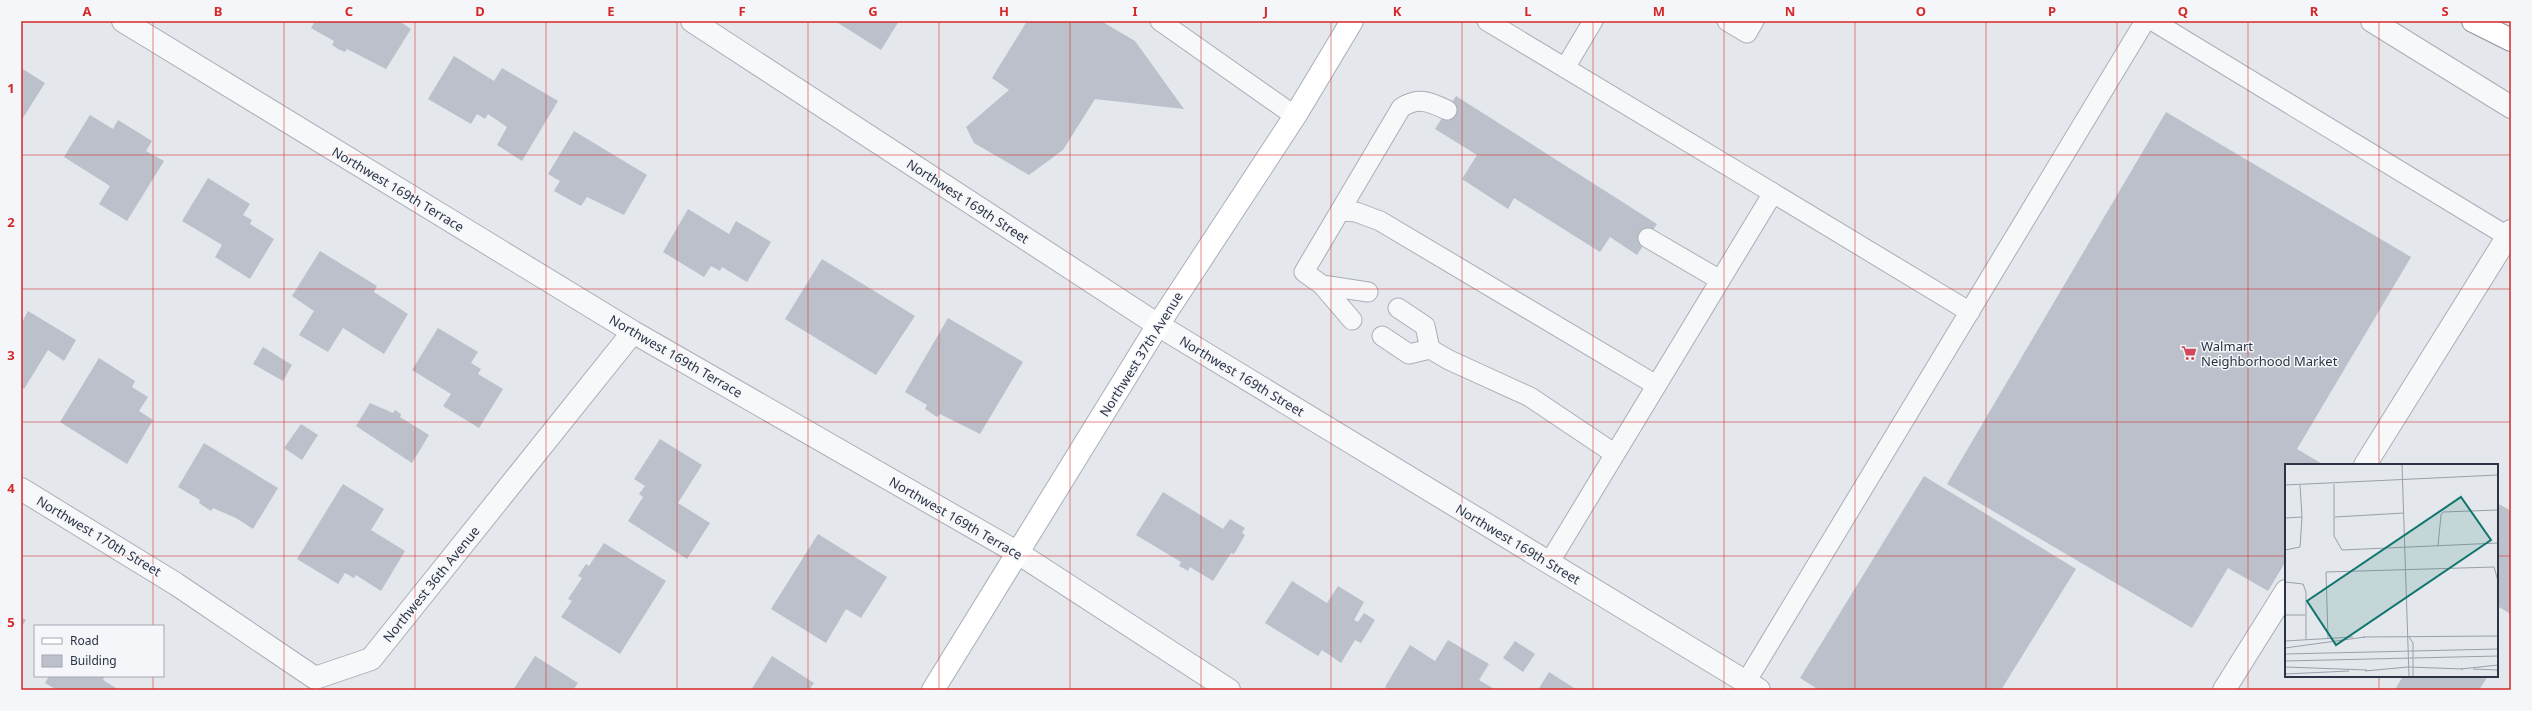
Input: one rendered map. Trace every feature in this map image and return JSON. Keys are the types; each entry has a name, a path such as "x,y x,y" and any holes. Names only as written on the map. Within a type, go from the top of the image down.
{"main road":[{"name":"Northwest 37th Avenue","path":"933,690 1158,325 1295,116 1352,21"},
{"path":"2473,21 2511,40"}],"street":[{"name":"Northwest 169th Terrace","path":"123,21 633,332 1018,553 1229,690"},
{"name":"Northwest 169th Street","path":"692,21 1158,325 1753,686"},
{"path":"2372,21 2511,107"},
{"path":"2366,464 2509,233"},
{"name":"Northwest 36th Avenue","path":"176,584 315,678 371,658 633,332"},
{"name":"Northwest 170th Street","path":"21,489 176,584"},
{"path":"2224,690 2285,593"}],"lane":[{"path":"1160,21 1295,116"},
{"path":"1487,21 1970,312"},
{"path":"1565,68 1593,21"},
{"path":"1727,21 1747,33 1754,21"},
{"path":"1753,686 1970,312 2145,21"},
{"path":"2153,21 2509,233"},
{"path":"1352,320 1322,285 1304,272 1401,108 1410,102 1419,100 1433,103 1447,110"},
{"path":"1549,563 1773,193"},
{"path":"1340,211 1356,212 1380,221 1656,385"},
{"path":"1648,238 1720,280"},
{"path":"1322,285 1368,292"},
{"path":"1398,308 1425,326 1430,349"},
{"path":"1382,336 1409,354 1430,349 1448,360 1530,397 1615,454"}],"building":[{"path":"315,21 399,21 411,29 386,69 347,49 345,52 332,45 334,41 311,28"},
{"path":"835,21 899,21 881,50"},
{"path":"1027,21 1101,21 1135,41 1184,109 1095,99 1063,150 1029,175 974,143 966,127 1009,90 992,78"},
{"path":"454,56 494,81 502,68 558,101 522,161 497,145 507,127 488,114 485,119 477,114 471,124 428,99"},
{"path":"21,68 45,83 21,121"},
{"path":"1456,96 1657,224 1637,255 1610,237 1600,252 1514,198 1508,209 1462,179 1477,155 1435,129"},
{"name":"Walmart Neighborhood Market","path":"2166,112 2411,257 2297,449 2322,464 2285,464 2285,563 2268,591 2228,568 2192,628 1947,484"},
{"path":"90,115 113,129 118,120 152,141 146,151 164,161 127,221 99,204 110,186 64,157"},
{"path":"574,131 647,175 624,215 587,197 581,206 554,191 560,181 548,174"},
{"path":"208,178 250,204 243,215 252,220 250,224 274,239 250,279 215,257 222,245 182,221"},
{"path":"688,209 729,234 736,221 771,242 747,282 722,267 720,271 711,266 704,277 663,252"},
{"path":"320,251 377,286 374,292 408,314 384,354 343,328 328,352 299,335 314,311 292,296"},
{"path":"822,259 915,316 876,375 785,319"},
{"path":"28,311 76,340 64,361 48,350 24,389 21,387 21,324"},
{"path":"948,318 1023,362 980,434 940,414 937,417 925,409 927,405 905,392"},
{"path":"438,328 478,352 471,363 481,369 478,374 503,389 479,428 443,406 451,394 412,370"},
{"path":"263,347 292,365 283,381 253,364"},
{"path":"99,358 135,381 132,387 148,397 139,411 153,420 127,464 60,422"},
{"path":"370,403 393,413 395,410 401,414 400,417 429,435 412,463 356,426"},
{"path":"301,424 318,435 302,460 284,448"},
{"path":"660,439 702,465 678,503 710,523 687,559 628,521 643,497 639,494 645,486 634,479"},
{"path":"204,443 278,488 253,529 236,518 213,508 211,511 199,503 200,500 178,487"},
{"path":"1924,476 2076,569 2001,690 1819,690 1800,678"},
{"path":"343,484 384,509 371,530 405,551 381,591 356,575 354,578 345,573 338,584 297,559"},
{"path":"1163,492 1223,529 1230,519 1245,528 1242,533 1245,535 1234,554 1231,553 1213,581 1190,567 1188,571 1179,566 1181,562 1136,535"},
{"path":"2498,504 2511,511 2511,614 2498,607"},
{"path":"818,534 887,577 861,618 846,609 826,643 771,609"},
{"path":"604,543 666,581 620,654 561,617 572,601 568,599 582,578 578,576 586,564 589,566"},
{"path":"1292,581 1327,603 1338,586 1364,602 1354,620 1358,622 1364,613 1375,620 1361,643 1355,640 1341,663 1322,650 1318,656 1265,623"},
{"path":"21,617 26,620 21,628"},
{"path":"1448,640 1489,664 1479,680 1496,690 1390,690 1385,687 1410,645 1435,661"},
{"path":"1515,641 1535,654 1523,672 1503,658"},
{"path":"535,656 578,683 573,690 513,690"},
{"path":"772,656 814,683 809,690 751,690"},
{"path":"1549,672 1577,690 1538,690"},
{"path":"48,677 104,677 103,680 119,690 57,690 45,683"},
{"path":"2402,677 2487,677 2479,690 2395,690"}],"place":[{"name":"Walmart Neighborhood Market","path":"2189,353"}]}
